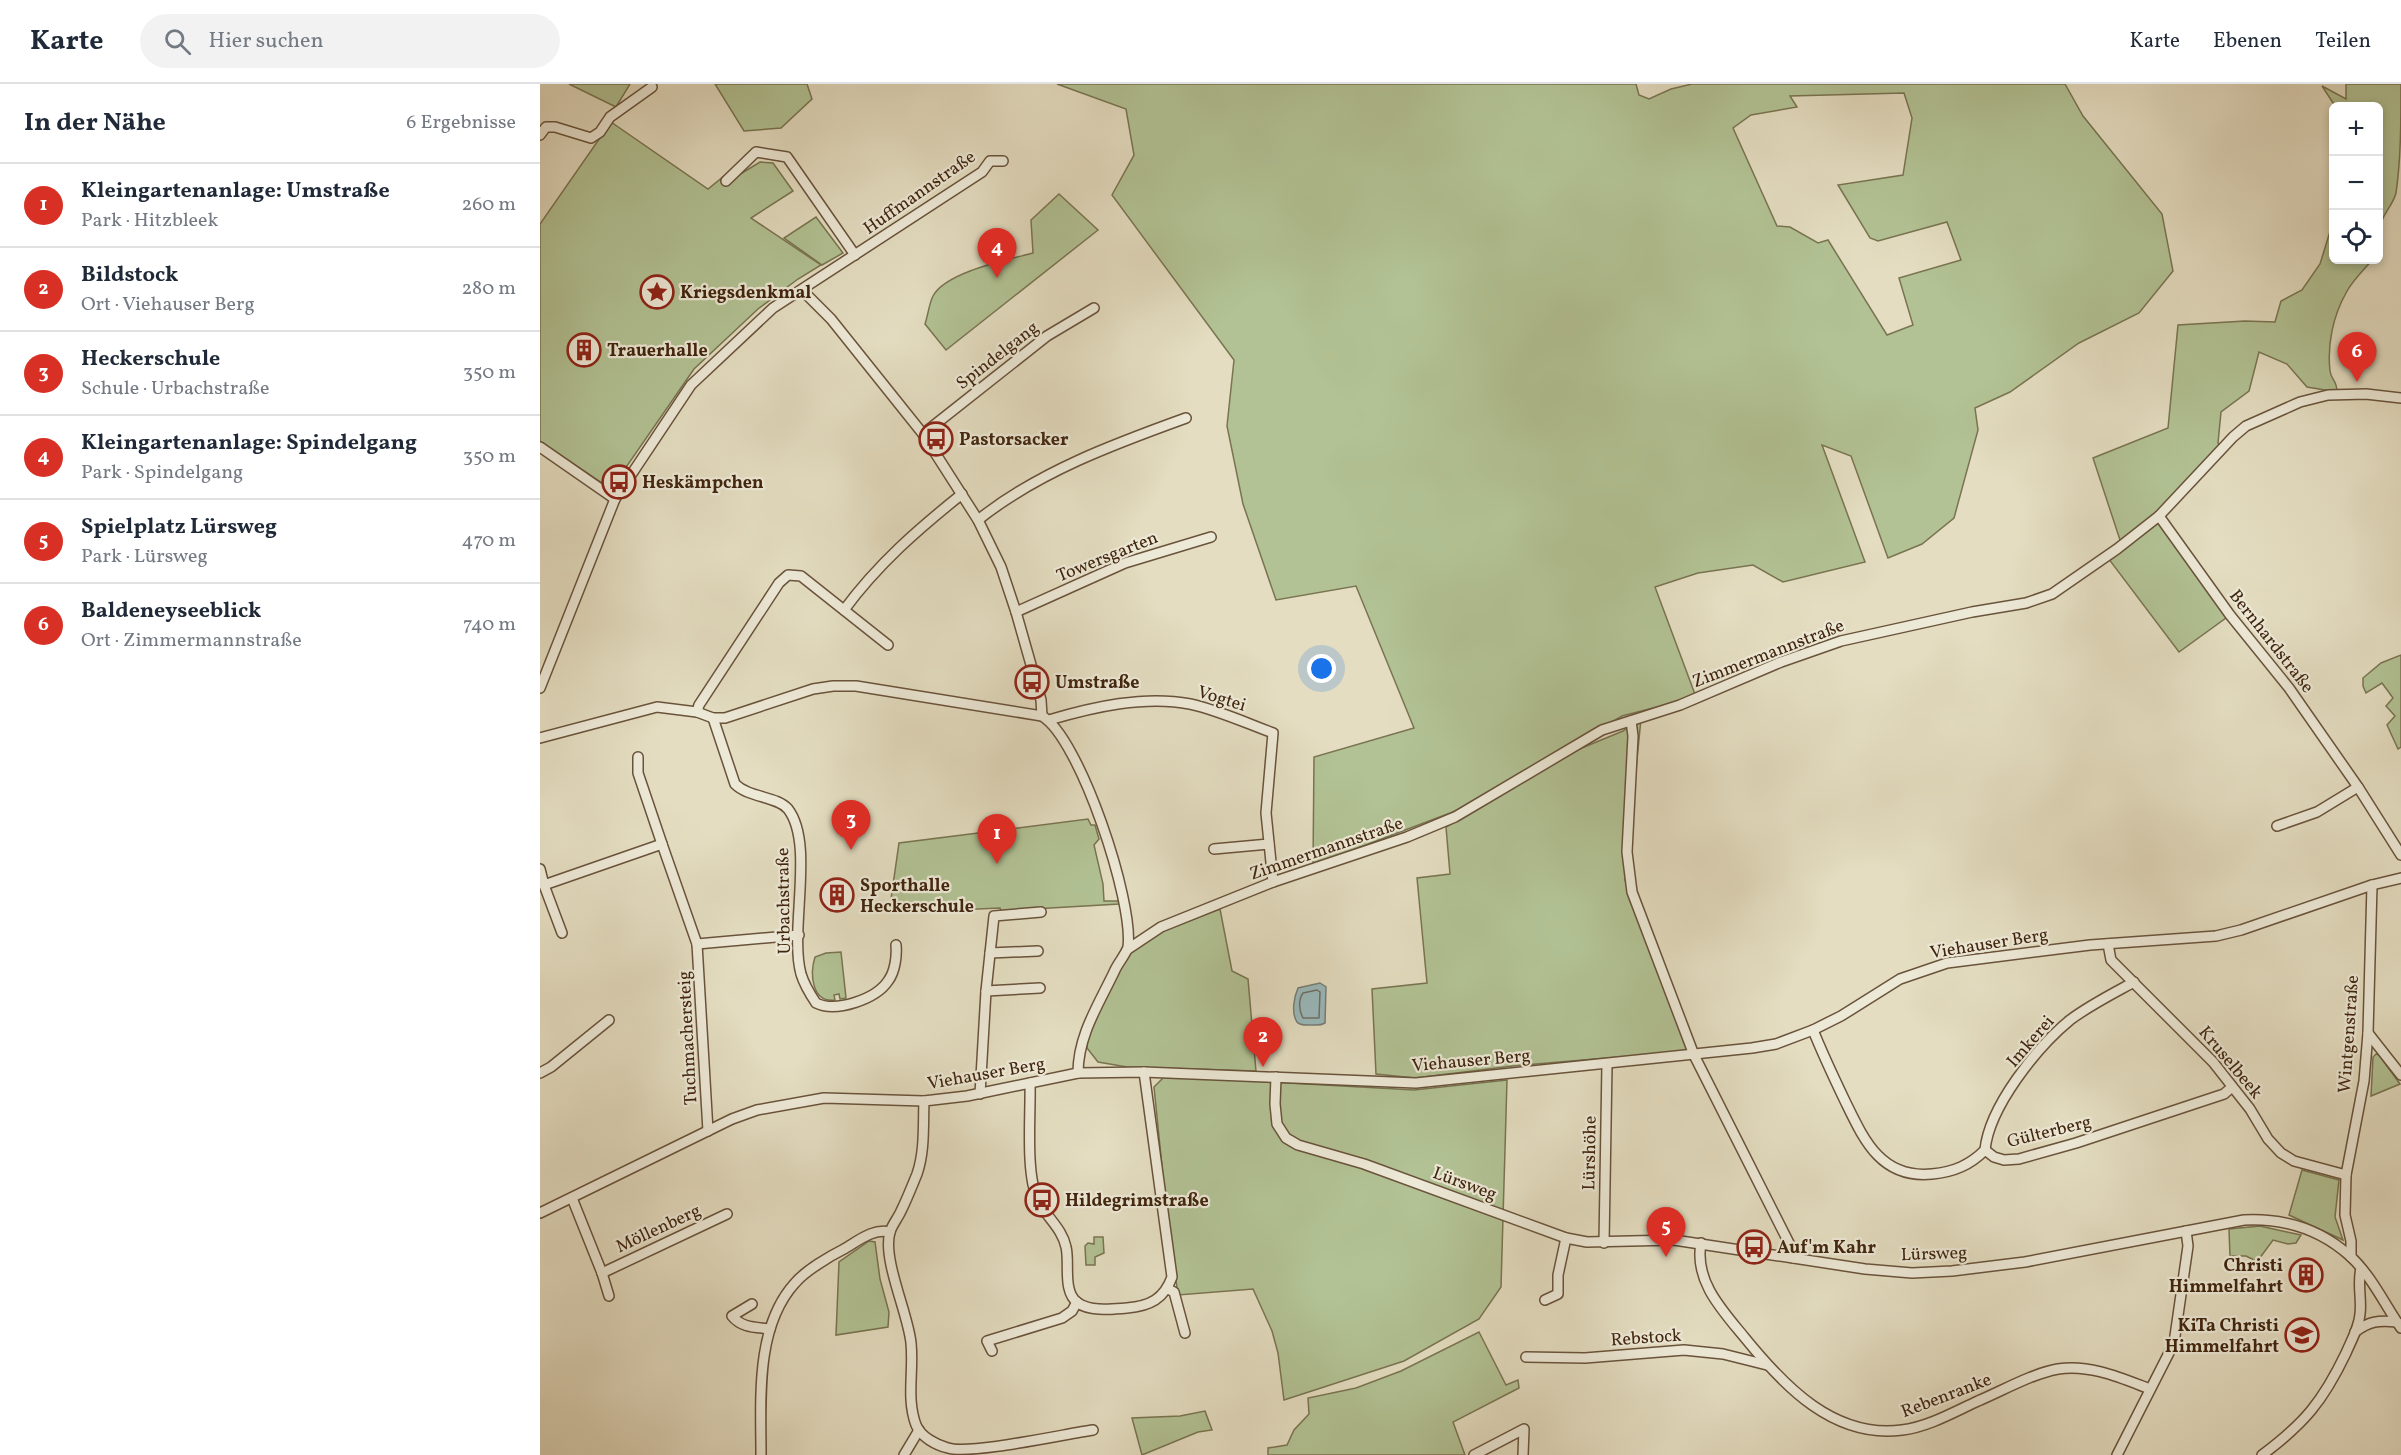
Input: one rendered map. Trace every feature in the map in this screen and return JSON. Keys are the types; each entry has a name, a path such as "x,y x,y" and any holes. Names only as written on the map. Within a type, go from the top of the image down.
{"street":[{"path":"540,135 546,127 555,127 591,138 600,132 610,117 652,87"},
{"name":"Huffmannstraße","path":"726,181 756,152 787,157 855,255"},
{"name":"Huffmannstraße","path":"540,688 615,499 699,375 774,308 982,172 990,161 1003,161"},
{"path":"802,290 839,328 923,434 978,520 1001,567 1016,612 1045,718 1071,749 1116,865 1126,907 1128,949 1118,963 1082,1038 1078,1056 1078,1073"},
{"name":"Spindelgang","path":"923,434 1047,336 1094,308"},
{"name":"Zimmermannstraße","path":"1128,949 1161,927 1273,882 1407,837 1455,817 1595,734 1630,720 1680,705 1781,662 1841,641 1925,621 2026,603 2052,594 2117,549 2159,516 2246,426 2300,402 2328,395 2366,394 2401,398"},
{"path":"978,520 1008,499 1059,471 1104,449 1186,418"},
{"path":"540,447 615,499"},
{"path":"844,610 864,583 911,534 962,494"},
{"name":"Bernhardstraße","path":"2159,516 2230,615 2289,688 2358,787 2401,855"},
{"name":"Towersgarten","path":"1016,612 1125,563 1212,537"},
{"path":"697,712 699,705 784,577 801,576 888,645"},
{"path":"540,738 657,707 697,712 713,718 725,718 813,689 833,686 856,686 1045,718"},
{"name":"Vogtei","path":"1045,718 1125,704 1180,703 1213,711 1273,733 1266,813 1273,882"},
{"name":"Urbachstraße","path":"713,718 735,784 742,791 787,807 792,816 800,842 798,935 801,974 816,1003 830,1007 872,995 890,978 896,945"},
{"path":"1630,720 1633,736 1627,824 1628,874 1632,892 1694,1055 1791,1247 1793,1258"},
{"name":"Tuchmachersteig","path":"638,758 638,773 697,944 708,1131"},
{"path":"2277,826 2318,812 2358,787"},
{"path":"544,885 662,844"},
{"path":"1214,849 1269,844"},
{"path":"540,869 562,933"},
{"name":"Viehauser Berg","path":"540,1213 732,1119 757,1110 824,1098 924,1101 980,1094 1078,1073 1144,1072 1416,1083 1765,1046 1813,1030 1841,1016 1900,979 1939,965 1977,958 2108,944 2216,936 2241,930 2372,885 2401,878"},
{"name":"Wintgenstraße","path":"2351,1257 2351,1241 2345,1215 2346,1176 2364,1081 2368,1033 2372,885"},
{"path":"980,1094 986,991 994,916 1041,912"},
{"name":"Tuchmachersteig","path":"697,944 798,935"},
{"name":"Kruselbeek","path":"2108,944 2111,960 2213,1062 2250,1109 2268,1139 2281,1153 2294,1161 2346,1176"},
{"path":"990,953 1038,951"},
{"name":"Imkerei","path":"1985,1150 1989,1129 2002,1104 2046,1044 2079,1014 2134,982"},
{"path":"986,991 1040,988"},
{"path":"540,1072 560,1060 609,1020"},
{"name":"Gülterberg","path":"1813,1030 1826,1062 1866,1143 1880,1158 1905,1173 1925,1175 1945,1173 1963,1167 1985,1150 1994,1157 2004,1160 2019,1159 2076,1143 2223,1094 2232,1087"},
{"path":"2368,1033 2401,1076"},
{"name":"Lürshöhe","path":"1604,1243 1607,1064"},
{"path":"1030,1083 1032,1179 1038,1200 1062,1234 1068,1257 1070,1293 1077,1302 1091,1308 1132,1308 1153,1303 1163,1297 1172,1277 1144,1072"},
{"name":"Lürsweg","path":"1276,1077 1277,1124 1286,1138 1292,1142 1375,1168 1566,1238 1604,1243 1674,1240 1865,1269 1912,1273 1952,1272 2025,1262 2244,1220 2269,1219 2287,1222 2320,1235 2351,1257 2361,1268 2399,1325"},
{"path":"924,1101 922,1151 918,1171 890,1232 890,1252 912,1345 910,1405 919,1430 936,1444 951,1450 980,1448 1092,1430"},
{"name":"Möllenberg","path":"572,1198 603,1273 609,1296"},
{"name":"Möllenberg","path":"603,1273 727,1214"},
{"path":"761,1455 764,1359 770,1329 780,1302 796,1281 838,1252 873,1233 890,1232"},
{"path":"2117,1455 2170,1353 2178,1328 2188,1246 2186,1232"},
{"path":"1545,1300 1558,1294 1558,1275 1566,1238"},
{"name":"Rebenranke","path":"1701,1243 1699,1264 1704,1279 1732,1322 1767,1365 1817,1411 1842,1423 1870,1430 1901,1431 1927,1424 2036,1376 2059,1369 2084,1368 2111,1374 2150,1389"},
{"path":"2262,1455 2302,1422 2322,1399 2355,1332 2360,1315 2358,1280 2361,1268"},
{"path":"1168,1289 1174,1292 1185,1333"},
{"path":"992,1351 987,1341 1062,1318 1072,1311 1077,1302"},
{"path":"752,1304 732,1316 737,1323 770,1329"},
{"path":"2355,1332 2373,1321 2399,1325"},
{"name":"Rebstock","path":"1526,1358 1585,1358 1684,1350 1723,1354 1767,1365"},
{"path":"1474,1455 1524,1429 1523,1455"},
{"path":"904,1455 919,1430"}],"green space":[{"path":"569,84 630,84 616,107"},
{"path":"715,84 807,84 812,99 781,128 744,131"},
{"path":"1057,84 1636,84 1639,95 1649,99 1671,89 1692,84 2065,84 2083,116 2162,214 2173,271 2139,313 2079,343 2010,392 1975,408 1978,430 1954,518 1922,544 1888,558 1851,456 1822,445 1865,562 1783,582 1753,565 1698,573 1655,587 1696,697 1622,716 1466,807 1313,865 1314,757 1414,728 1356,586 1276,600 1243,504 1227,426 1234,360 1112,195 1134,155 1126,109","holes":["1904,93 1912,118 1903,175 1838,185 1870,238 1878,241 1947,222 1961,260 1899,278 1913,325 1887,335 1828,240 1818,243 1790,227 1777,226 1733,128 1751,115 1797,107 1790,96"]},
{"path":"2346,84 2401,84 2400,153 2396,193 2383,218 2383,102 2332,102 2322,86 2346,99"},
{"path":"611,122 708,189 724,176 729,181 760,162 773,163 793,191 751,218 821,265 758,309 694,369 611,489 540,441 540,224"},
{"path":"1059,194 1098,230 946,350 925,324 933,296 950,280 963,274 993,263 1033,253 1031,220"},
{"path":"816,217 843,253 822,265 784,238"},
{"path":"2329,235 2329,264 2369,264 2341,302 2334,321 2329,361 2337,392 2307,387 2287,364 2259,352 2249,391 2221,412 2218,443 2221,448 2171,500 2121,543 2093,458 2168,428 2178,325 2245,321 2275,322 2281,301 2302,290 2320,264"},
{"path":"2160,518 2230,615 2179,652 2108,558"},
{"path":"2401,655 2401,747 2398,749 2387,725 2395,716 2386,706 2393,698 2382,683 2366,693 2363,678 2381,663"},
{"path":"1641,719 1625,880 1689,1051 1513,1066 1415,1078 1376,1074 1372,989 1427,983 1417,878 1450,874 1446,827 1577,750 1623,731"},
{"path":"1088,819 1091,825 1095,825 1099,839 1094,845 1103,884 1104,901 1118,901 1119,904 1001,911 1000,908 889,913 899,843"},
{"path":"1220,909 1232,971 1248,979 1256,1071 1127,1067 1098,1062 1087,1048 1088,1035 1129,953 1163,931"},
{"path":"841,952 846,998 840,999 839,994 834,995 835,1000 827,1000 821,997 814,986 815,957 826,953"},
{"path":"2376,1054 2400,1084 2371,1096 2373,1057"},
{"path":"1165,1076 1414,1090 1507,1080 1501,1287 1479,1319 1404,1361 1284,1400 1278,1353 1272,1331 1253,1289 1178,1295 1154,1087"},
{"path":"2302,1170 2339,1180 2335,1217 2343,1240 2289,1215"},
{"path":"2260,1226 2301,1235 2296,1243 2288,1244 2273,1240 2259,1259 2230,1256 2229,1229"},
{"path":"1094,1237 1103,1237 1104,1253 1095,1257 1095,1265 1086,1265 1085,1246 1088,1243 1094,1244"},
{"path":"869,1241 875,1242 880,1279 889,1312 888,1327 836,1335 839,1262"},
{"path":"1479,1332 1506,1385 1518,1380 1519,1388 1453,1422 1465,1455 1268,1455 1268,1448 1287,1445 1294,1430 1309,1414 1308,1398 1356,1388 1401,1371"},
{"path":"1205,1411 1212,1430 1198,1432 1142,1455 1132,1418 1180,1416"}],"water":[{"path":"1320,983 1326,987 1325,1023 1300,1024 1295,1018 1294,1010 1298,988"}],"place":[{"name":"Kleingartenanlage: Spindelgang","path":"997,278"},
{"name":"Kriegsdenkmal","path":"657,292"},
{"name":"Trauerhalle","path":"584,350"},
{"name":"Baldeneyseeblick","path":"2357,382"},
{"name":"Pastorsacker","path":"936,439"},
{"name":"Heskämpchen","path":"619,482"},
{"name":"Umstraße","path":"1032,682"},
{"name":"Heckerschule","path":"851,850"},
{"name":"Kleingartenanlage: Umstraße","path":"997,864"},
{"name":"Sporthalle Heckerschule","path":"837,895"},
{"name":"Bildstock","path":"1263,1067"},
{"name":"Hildegrimstraße","path":"1042,1200"},
{"name":"Auf'm Kahr","path":"1754,1247"},
{"name":"Spielplatz Lürsweg","path":"1666,1257"},
{"name":"Christi Himmelfahrt","path":"2306,1275"},
{"name":"KiTa Christi Himmelfahrt","path":"2302,1335"}]}
